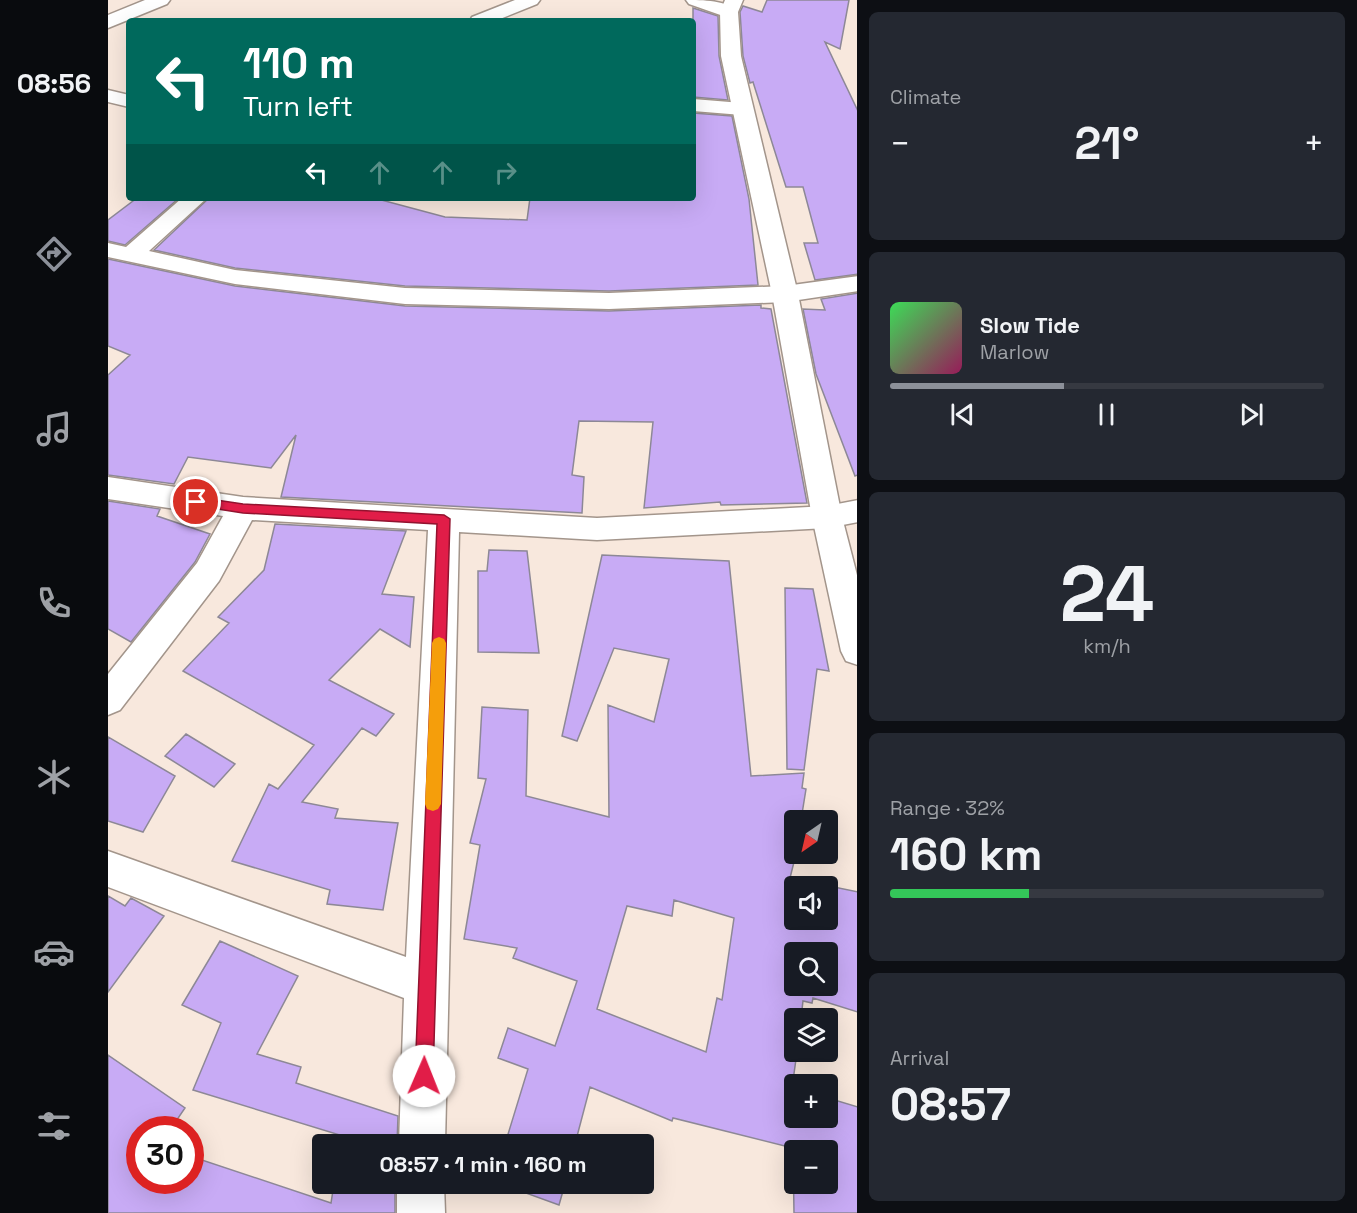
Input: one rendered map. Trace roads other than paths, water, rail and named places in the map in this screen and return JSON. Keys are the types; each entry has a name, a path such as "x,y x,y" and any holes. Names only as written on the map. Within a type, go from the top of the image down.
{"street":[{"path":"108,22 161,0"},
{"path":"486,18 531,0"},
{"path":"695,0 731,6 731,56 785,294 827,517 857,647"},
{"path":"108,96 126,100"},
{"path":"696,105 742,109"},
{"path":"120,252 192,201"},
{"path":"120,252 235,277 405,296 609,301 785,294 857,283"},
{"path":"108,488 243,508 597,529 827,517 857,511"},
{"path":"108,700 208,572 243,508"},
{"path":"422,1134 444,519"},
{"path":"108,869 426,985"},
{"path":"421,1194 421,1213"}]}
